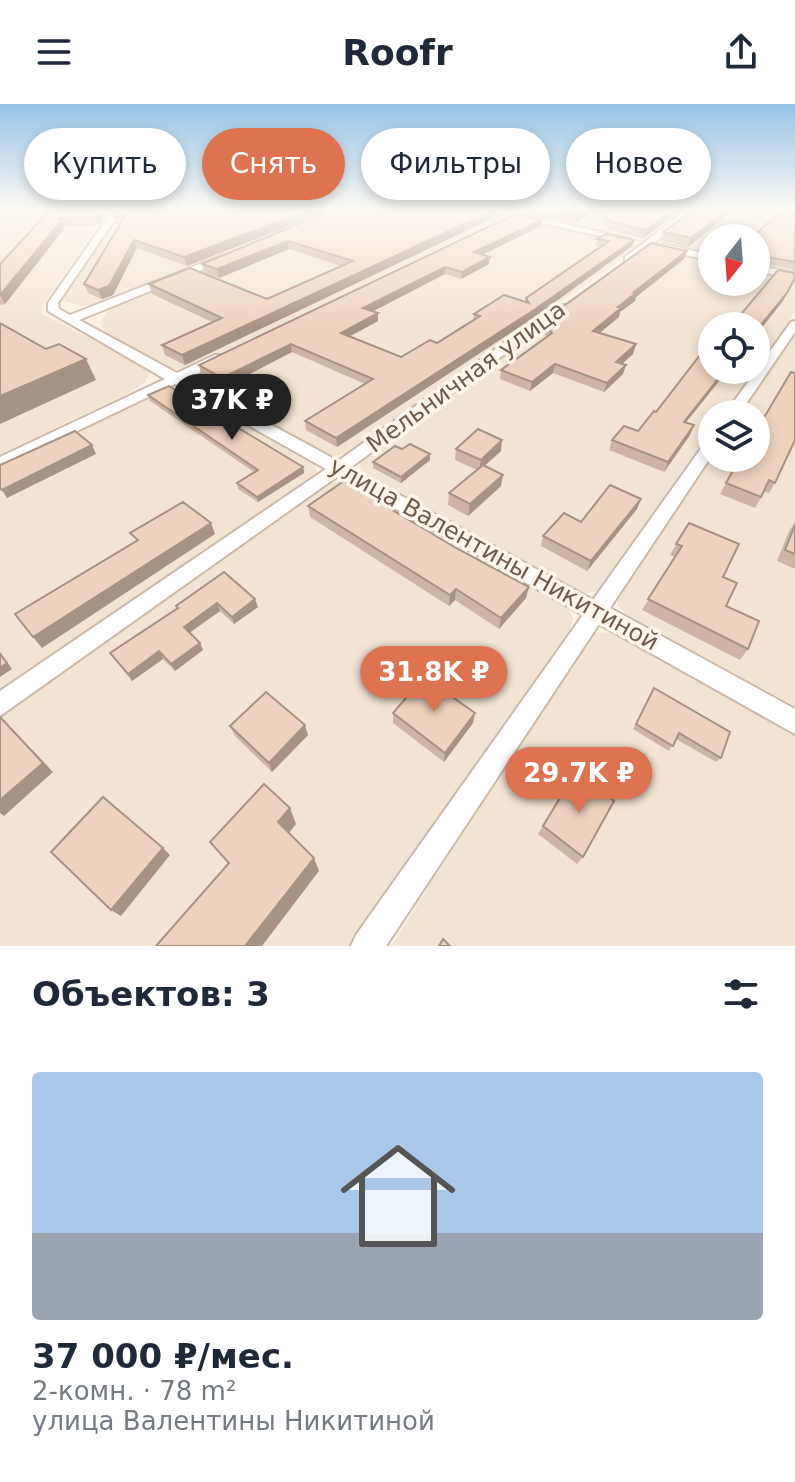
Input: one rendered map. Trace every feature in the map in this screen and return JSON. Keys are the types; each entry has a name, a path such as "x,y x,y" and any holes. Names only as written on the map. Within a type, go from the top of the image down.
{"street":[{"path":"90,249 53,303 54,311 69,320 234,253"},
{"path":"618,267 641,249"},
{"path":"672,249 698,255"},
{"path":"770,271 795,276"},
{"name":"Мельничная улица","path":"0,705 339,468 580,294"},
{"name":"улица Валентины Никитиной","path":"69,320 795,722"},
{"path":"742,400 795,324"},
{"path":"0,463 227,354"},
{"path":"367,946 698,463"}],"shaded area":[{"path":"0,249 81,249 43,304 42,314 145,367 150,373 145,382 131,392 0,454"},
{"path":"95,249 239,249 98,304 81,306 62,300"},
{"path":"250,249 437,249 192,368 172,369 104,332 102,320 113,303"},
{"path":"459,249 634,249 352,452 331,457 192,383 191,376"},
{"path":"652,249 698,257 698,296 770,296 770,273 795,278 795,312 770,349 770,312 698,312 698,384 745,384 735,400 698,400 698,452 602,591 582,594 361,472 360,462"},
{"path":"770,249 795,249 795,272 770,267"},
{"path":"795,334 795,706 628,616 619,607 616,596 701,472 770,472 770,400 750,400 761,384 770,384 770,370"},
{"path":"171,388 183,390 314,464 317,471 312,478 0,695 0,468 151,393"},
{"path":"349,482 569,608 573,619 571,628 357,946 0,946 0,718 325,486"},
{"path":"598,632 611,633 795,736 795,946 391,946 588,638"}],"building":[{"path":"14,249 38,249 0,295 1,263"},
{"path":"105,249 129,249 109,286 98,290 84,284"},
{"path":"161,249 205,249 184,257"},
{"path":"237,249 267,249 217,269 202,264"},
{"path":"315,249 409,249 182,355 162,345 222,318 149,284 190,268 267,299 353,261"},
{"path":"441,249 480,249 474,252 490,257 462,272 445,267 363,308 378,313 341,333 401,357 430,340 437,343 480,316 474,314 504,295 529,303 526,298 597,249 621,249 534,310 336,438 305,421 373,379 291,344 222,378 199,365"},
{"path":"642,249 687,251 634,292 637,292 593,331 636,344 616,362 626,365 607,383 555,364 532,382 501,370 552,333 543,321"},
{"path":"770,249 795,249 795,262 770,258"},
{"path":"778,270 795,273 787,293 770,314 743,312 756,296 770,296 770,280"},
{"path":"0,323 46,349 59,344 86,359 0,396"},
{"path":"698,358 698,384 714,384 698,400 684,422 694,425 668,462 612,440 624,426 638,431"},
{"path":"791,372 795,373 795,440 775,483 769,480 761,497 726,483 732,472 770,472 770,407"},
{"path":"169,386 303,467 257,497 237,483 258,470 148,395"},
{"path":"478,429 502,440 481,460 456,449"},
{"path":"75,431 92,445 2,490 0,488 0,465"},
{"path":"410,444 430,454 401,477 373,462 395,446 402,449"},
{"path":"483,465 503,475 470,504 449,493"},
{"path":"344,481 456,548 529,587 501,618 456,589 450,595 308,506"},
{"path":"610,485 641,499 591,561 543,536 564,513 581,522"},
{"path":"183,502 211,523 33,637 15,614 138,540 130,533"},
{"path":"689,523 739,544 723,577 737,583 726,606 759,621 748,649 648,599 682,546 676,544"},
{"path":"795,525 795,554 785,550"},
{"path":"224,572 255,599 232,617 217,603 184,627 200,643 171,664 159,651 128,674 110,653 178,608 176,606"},
{"path":"0,654 7,663 0,668"},
{"path":"424,677 475,713 445,753 393,713"},
{"path":"654,688 730,732 721,758 679,733 673,746 636,724"},
{"path":"266,692 305,725 269,763 230,726"},
{"path":"0,717 43,763 0,800"},
{"path":"575,773 614,801 583,857 543,826"},
{"path":"264,784 290,808 278,822 314,858 245,946 156,946 229,863 210,842"},
{"path":"103,797 163,848 111,910 51,852"}]}
